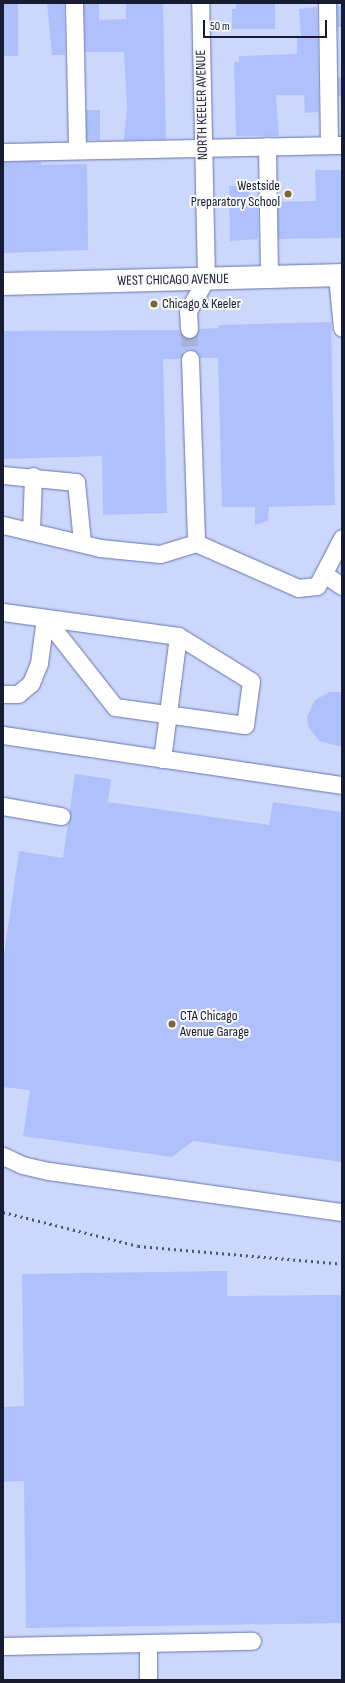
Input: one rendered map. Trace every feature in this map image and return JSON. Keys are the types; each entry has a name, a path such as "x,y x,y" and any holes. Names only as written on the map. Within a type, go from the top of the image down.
{"main road":[{"name":"WEST CHICAGO AVENUE","path":"3,284 339,275"}],"street":[{"path":"74,3 77,150"},
{"name":"NORTH KEELER AVENUE","path":"200,3 206,279"},
{"path":"3,152 336,145 327,3"},
{"path":"267,146 269,277"},
{"path":"339,275 342,328"},
{"path":"189,329 188,311 206,279"},
{"path":"190,359 196,543"},
{"path":"3,475 33,476 76,482 82,542"},
{"path":"31,531 33,476"},
{"path":"3,525 82,542 100,548 160,554 196,543 298,588 317,586 342,538"},
{"path":"324,574 342,586"},
{"path":"3,612 178,636 251,681 245,725 115,707 45,618"},
{"path":"3,694 18,694 31,683 39,663 45,618"},
{"path":"162,759 178,636"},
{"path":"3,736 342,785"},
{"path":"3,806 61,816"},
{"path":"3,1156 22,1165 50,1171 342,1212"},
{"path":"3,1646 252,1641"},
{"path":"148,1643 148,1680"}],"building":[{"path":"3,3 18,3 18,56 3,56"},
{"path":"47,3 64,3 65,55 52,55"},
{"path":"84,3 99,3 99,20 126,19 126,3 163,3 166,139 124,140 127,109 124,52 85,52"},
{"path":"236,3 275,3 275,29 232,29 232,9 236,9"},
{"path":"337,6 342,6 342,27 337,27"},
{"path":"317,7 319,112 305,113 304,95 276,95 279,136 236,136 234,62 239,62 239,56 297,54 297,36 301,36 299,9"},
{"path":"338,77 342,77 342,96 338,96"},
{"path":"86,110 100,110 100,140 86,140"},
{"path":"41,161 41,165 87,164 88,250 3,253 3,162"},
{"path":"315,170 342,170 342,238 278,239 278,202 316,201"},
{"path":"229,186 249,186 249,206 258,205 258,239 230,241"},
{"path":"331,322 335,505 269,507 268,521 255,525 255,507 222,507 218,358 200,358 198,353 190,349 184,351 180,359 163,359 167,513 103,515 102,456 3,459 3,331 179,330 181,335 189,339 195,337 199,329 218,328 219,325"},
{"path":"330,692 342,692 342,747 319,741 308,726 307,717 315,700"},
{"name":"CTA Chicago Avenue Garage","path":"75,774 111,779 108,802 269,825 273,802 342,812 342,1162 193,1141 172,1157 23,1136 30,1090 3,1087 3,962 19,851 63,858"},
{"path":"227,1271 227,1296 342,1295 342,1623 26,1628 24,1481 3,1482 3,1407 24,1406 22,1274"}],"tunnel":[{"path":"189,329 190,359"}],"railway":[{"path":"3,1212 138,1246 342,1264"}],"place":[{"name":"Westside Preparatory School","path":"288,194"},
{"name":"Chicago & Keeler","path":"154,304"},
{"name":"CTA Chicago Avenue Garage","path":"172,1024"}]}
